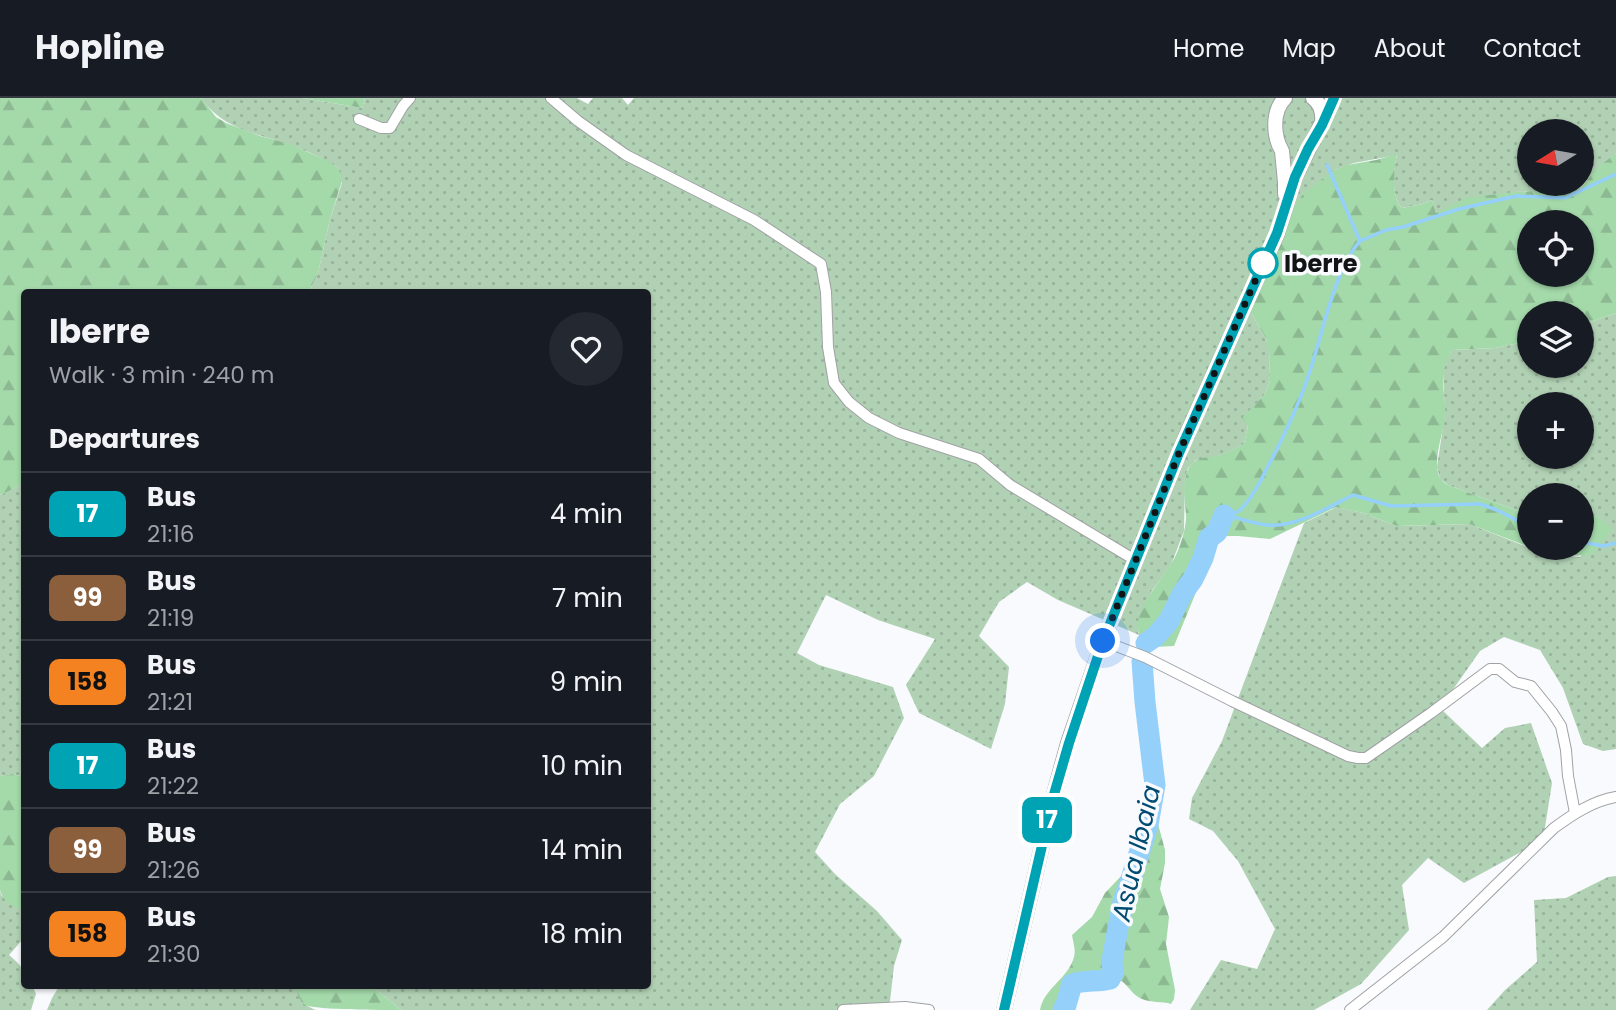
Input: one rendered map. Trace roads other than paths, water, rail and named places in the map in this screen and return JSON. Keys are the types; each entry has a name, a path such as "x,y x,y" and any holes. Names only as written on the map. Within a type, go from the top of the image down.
{"street":[{"path":"359,119 381,128 390,128 410,98"},
{"path":"551,98 626,155 754,220 821,264 834,383 849,402 869,418 899,433 979,458 1010,485 1135,560"},
{"path":"1284,209 1285,182 1276,119 1280,103 1285,98"},
{"path":"1312,98 1321,108 1322,125"},
{"path":"1004,1010 1053,798 1103,641 1186,436 1277,233 1308,149 1334,98"},
{"path":"1282,151 1296,156 1308,149"},
{"path":"1103,641 1145,657 1348,757 1358,758 1366,758 1490,668 1499,669 1514,682 1531,686 1561,726 1575,813"},
{"path":"1350,1010 1443,937 1555,828 1575,813 1616,797"},
{"path":"843,1010 905,1007 929,1010"}],"waterway":[{"path":"1224,515 1239,510 1261,481 1306,384 1343,268 1360,241 1327,165"},
{"path":"1360,241 1386,230 1516,196 1565,198 1616,174"},
{"path":"1229,516 1278,525 1312,516 1353,495 1391,506 1480,504 1517,520"},
{"name":"Asua Ibaia","path":"1146,643 1169,621 1182,594 1193,579 1209,538 1217,532 1224,515"},
{"path":"1594,544 1603,546 1616,543"},
{"name":"Asua Ibaia","path":"1063,1010 1072,984 1110,979 1113,973 1112,960 1123,902 1148,825 1155,785 1142,661"}],"place":[{"name":"Iberre","path":"1263,263"}]}
